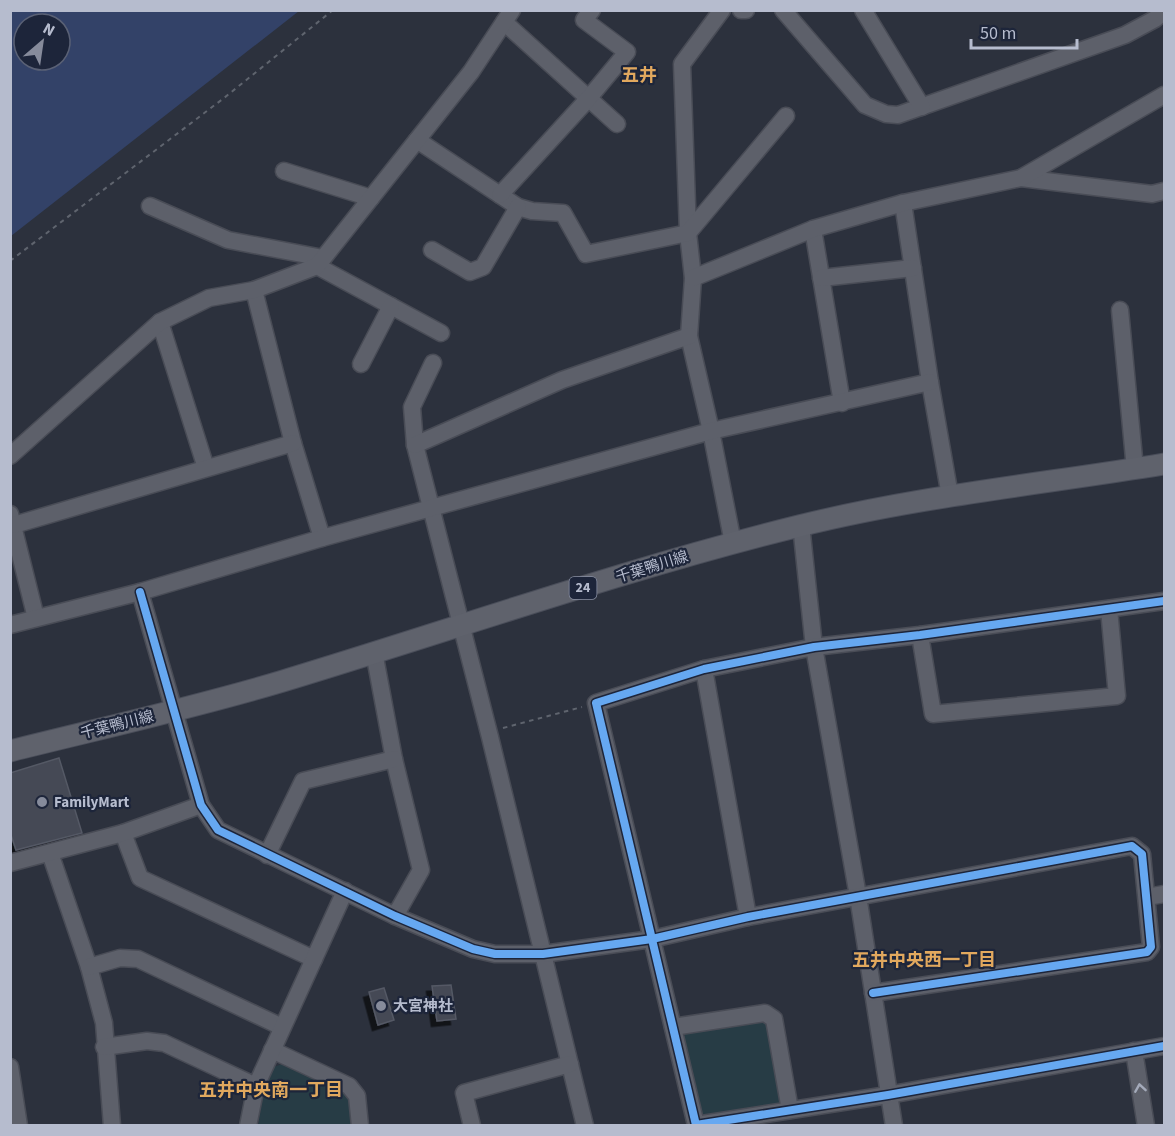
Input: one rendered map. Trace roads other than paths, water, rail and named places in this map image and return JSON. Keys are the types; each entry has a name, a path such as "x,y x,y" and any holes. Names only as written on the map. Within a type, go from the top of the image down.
{"main road":[{"name":"千葉鴨川線","path":"10,751 174,711 280,682 462,624 801,525 950,496 1164,464"}],"street":[{"path":"500,195 588,99 627,52 584,20 592,10"},
{"path":"722,10 682,64 688,233 693,278 689,336 733,543"},
{"path":"741,10 746,10"},
{"path":"783,10 865,105 886,114 898,116 1125,35 1155,19 1164,11"},
{"path":"863,10 922,107"},
{"path":"10,456 160,322 209,298 254,290 320,262 471,72 508,16 588,99 617,124"},
{"path":"693,278 813,229 903,203 1021,178 1164,95"},
{"path":"417,140 519,207 532,211 563,213 586,254 688,233 786,116"},
{"path":"284,171 371,198"},
{"path":"1021,178 1152,195 1164,191"},
{"path":"903,203 950,496"},
{"path":"150,206 228,240 320,262 391,306 441,333"},
{"path":"432,250 470,272 483,267 519,207"},
{"path":"813,229 842,403"},
{"path":"821,278 913,268"},
{"path":"254,290 293,443 322,538"},
{"path":"361,364 391,306"},
{"path":"1120,310 1135,469"},
{"path":"160,322 206,468"},
{"path":"415,445 562,380 689,336"},
{"path":"433,363 412,406 415,445 462,624 585,1125"},
{"path":"10,625 140,592 322,538 711,431 930,382"},
{"path":"36,618 12,519 293,443"},
{"path":"801,525 814,647 858,896 894,1125"},
{"path":"140,592 201,805 218,830 395,916 473,950 495,954 543,954 652,939 748,916 1132,846 1142,854 1151,947 1147,952 873,993"},
{"path":"1164,601 920,636 814,647 704,669 596,703 696,1125 888,1095 1164,1046"},
{"path":"920,636 933,714 1117,696 1109,609"},
{"path":"374,652 394,759 421,870 395,916"},
{"path":"704,669 748,916"},
{"path":"267,855 303,781 394,759"},
{"path":"10,863 123,833 201,805"},
{"path":"123,833 140,878 314,959"},
{"path":"50,853 89,967 104,1023 104,1047 112,1125"},
{"path":"248,1125 256,1086 345,891"},
{"path":"1147,897 1164,894"},
{"path":"89,967 120,958 138,959 282,1027"},
{"path":"673,1027 765,1013 774,1019 790,1110"},
{"path":"104,1047 147,1041 164,1043 256,1086"},
{"path":"272,1050 349,1086 357,1096 360,1125"},
{"path":"1134,1051 1146,1125"},
{"path":"472,1125 464,1093 570,1064"},
{"path":"10,1067 19,1125"}],"water":[{"path":"11,10 299,11 11,236"}],"place":[{"name":"FamilyMart","path":"42,802"},
{"name":"大宮神社","path":"381,1006"}],"district":[{"name":"五井","path":"639,75"},
{"name":"五井中央西一丁目","path":"924,960"},
{"name":"五井中央南一丁目","path":"271,1090"}]}
